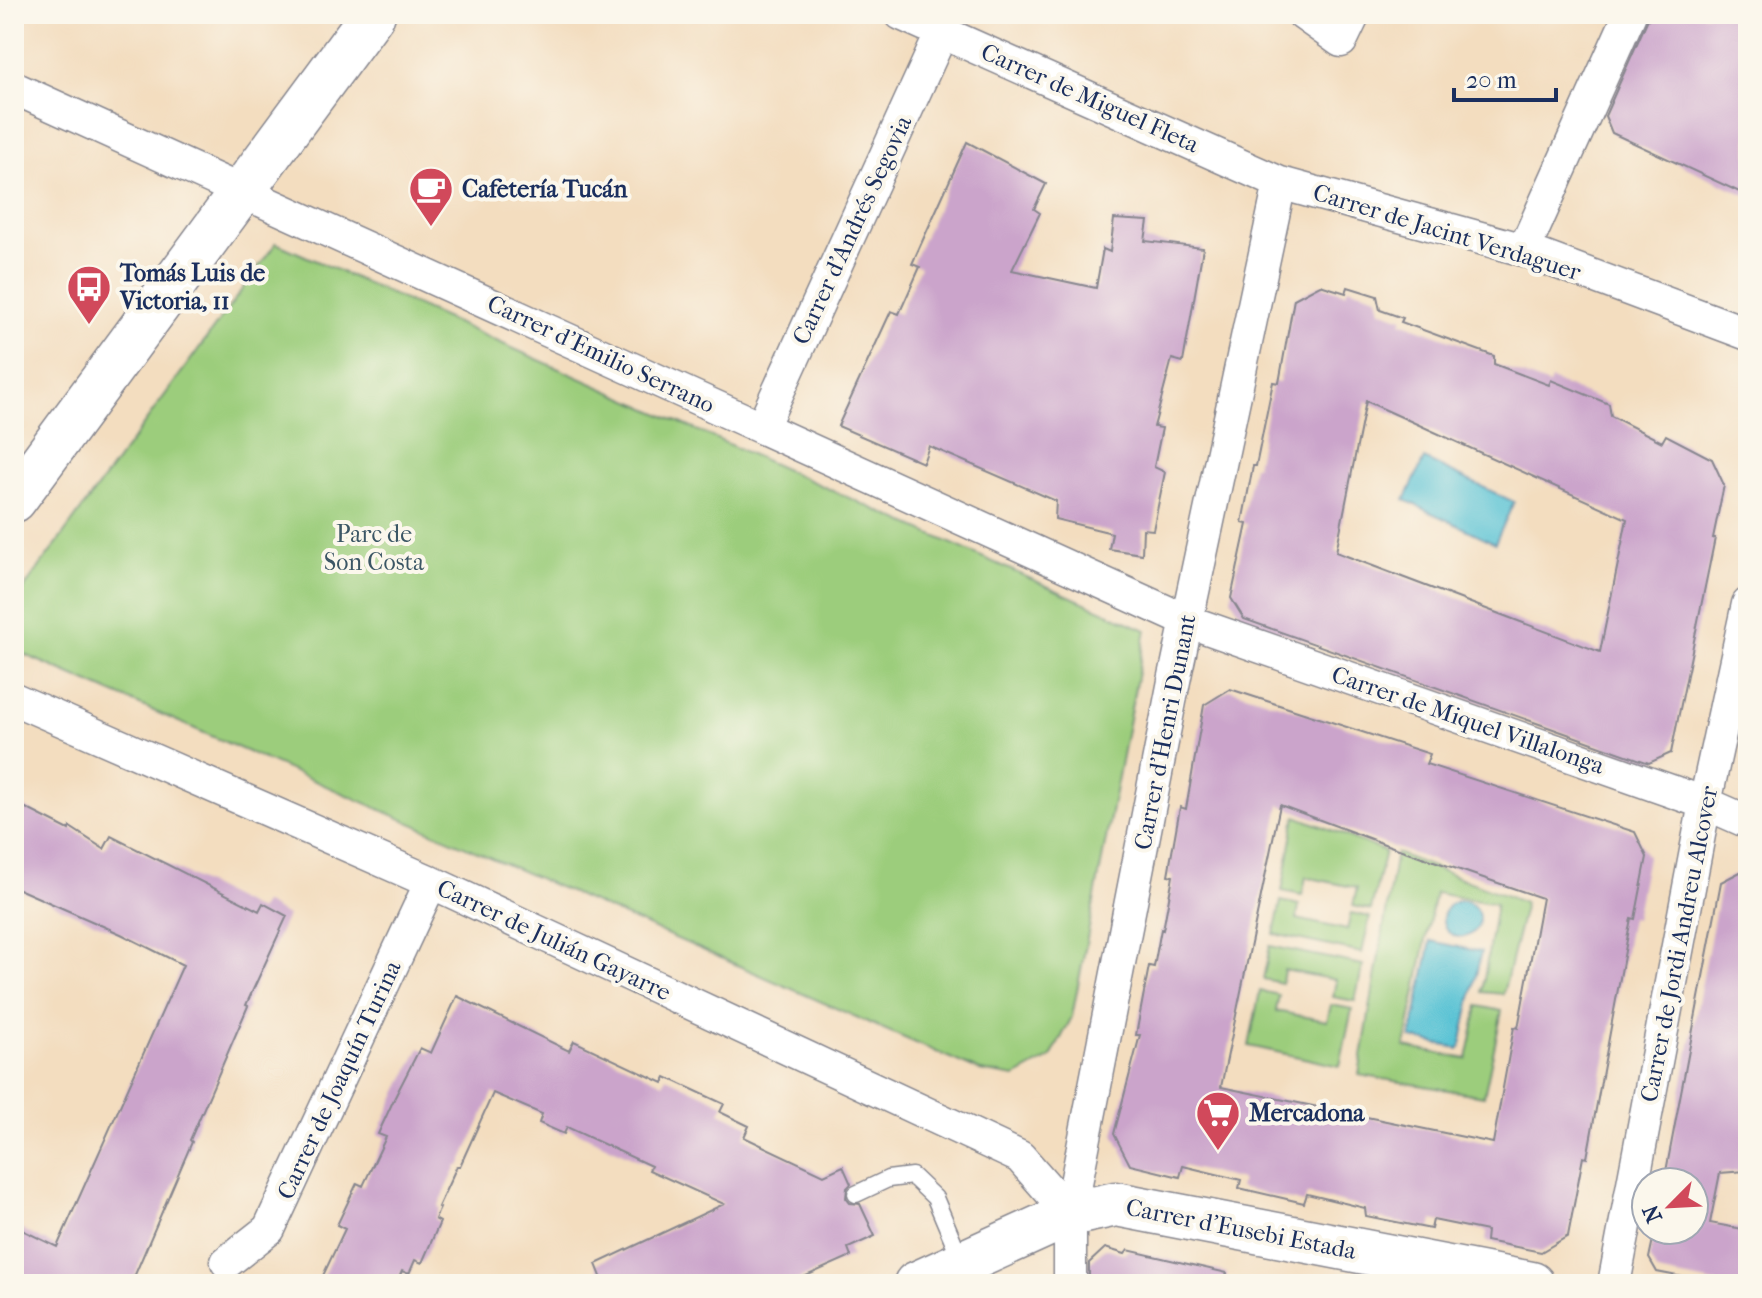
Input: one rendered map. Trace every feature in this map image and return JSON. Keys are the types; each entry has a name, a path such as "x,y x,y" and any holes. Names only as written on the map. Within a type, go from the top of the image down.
{"main road":[{"path":"14,500 373,14"},
{"name":"Carrer d'Eusebi Estada","path":"916,1284 1070,1214 1116,1204 1427,1274 1532,1284"}],"street":[{"name":"Carrer de Miguel Fleta","path":"901,14 1280,183"},
{"path":"1303,14 1347,28"},
{"path":"1524,250 1630,14"},
{"name":"Carrer d'Andrés Segovia","path":"762,427 942,32"},
{"name":"Carrer d'Emilio Serrano","path":"14,88 1187,621"},
{"name":"Carrer de Jacint Verdaguer","path":"1280,183 1524,250 1746,329"},
{"name":"Carrer d'Henri Dunant","path":"1070,1284 1070,1214 1187,621 1280,183"},
{"name":"Carrer de Jordi Andreu Alcover","path":"1614,1284 1705,803 1748,604"},
{"name":"Carrer de Miquel Villalonga","path":"1187,621 1705,803 1748,822"},
{"name":"Carrer de Julián Gayarre","path":"14,699 431,882 1020,1157 1070,1214"},
{"name":"Carrer de Joaquín Turina","path":"227,1262 269,1229 431,882"}],"lane":[{"path":"856,1194 888,1179 912,1176 935,1198 962,1263"}],"green space":[{"name":"Parc de Son Costa","path":"276,243 1146,630 1072,1017 1051,1057 1015,1077 980,1071 14,650 14,602"},
{"path":"1296,816 1385,851 1371,910 1353,906 1357,888 1306,877 1302,895 1282,891"},
{"path":"1396,853 1525,903 1503,994 1482,992 1496,904 1435,893 1405,1047 1467,1059 1478,1006 1502,1011 1484,1096 1359,1075"},
{"path":"1281,901 1299,905 1297,919 1347,930 1351,913 1370,917 1362,953 1274,934"},
{"path":"1270,946 1363,965 1355,1001 1333,997 1336,980 1284,970 1282,983 1263,979"},
{"path":"1260,991 1279,995 1276,1011 1327,1021 1331,1005 1352,1009 1340,1066 1249,1046"}],"water":[{"path":"1424,459 1514,502 1495,543 1405,500"},
{"path":"1461,901 1474,906 1479,919 1474,932 1461,937 1448,932 1443,919 1448,906"},
{"path":"1431,941 1481,952 1460,1049 1411,1038"}],"building":[{"path":"1650,14 1748,14 1748,196 1612,133 1605,116"},
{"path":"967,142 1046,184 1034,209 1040,213 1012,270 1096,288 1103,249 1110,252 1114,219 1148,221 1145,241 1203,248 1183,362 1172,359 1154,427 1162,428 1154,467 1165,472 1153,530 1143,529 1142,554 1109,549 1112,533 1055,519 1056,501 929,446 923,463 838,426 891,311 899,314 920,267 912,264"},
{"path":"1320,285 1346,293 1348,287 1377,296 1380,310 1403,318 1401,322 1494,356 1494,364 1549,385 1551,380 1609,404 1611,416 1662,442 1666,435 1712,459 1724,485 1671,753 1649,763 1244,619 1231,598 1247,524 1242,523 1273,382 1279,383 1294,299","holes":["1366,401 1627,519 1600,652 1336,552"]},
{"path":"1230,689 1430,754 1426,764 1635,832 1647,857 1635,919 1631,918 1587,1158 1583,1157 1568,1236 1541,1252 1486,1241 1487,1231 1433,1220 1431,1229 1366,1216 1365,1208 1307,1194 1304,1203 1239,1188 1241,1180 1183,1166 1180,1177 1130,1165 1114,1134 1140,1035 1136,1035 1149,966 1154,967 1163,930 1173,876 1168,875 1180,807 1186,809 1204,705","holes":["1280,805 1542,898 1493,1143 1221,1087"]},
{"path":"14,802 69,830 70,827 104,849 111,836 259,911 263,903 287,916 246,1005 131,1284 14,1284 14,1226 57,1247 183,965 14,887"},
{"path":"1748,868 1748,1153 1745,1171 1720,1173 1710,1223 1710,1166 1667,1166 1721,882"},
{"path":"457,996 569,1051 574,1041 663,1083 666,1077 724,1104 720,1112 749,1126 744,1137 824,1175 843,1166 851,1184 847,1188 846,1198 850,1203 860,1204 875,1236 848,1248 851,1256 788,1284 604,1284 596,1264 724,1204 649,1170 651,1166 567,1127 564,1134 539,1123 542,1114 493,1093 438,1207 435,1219 440,1222 422,1263 415,1260 409,1274 402,1271 396,1284 319,1284 345,1229 337,1225 357,1183 363,1186 386,1137 378,1134 395,1097 420,1048 431,1053"},
{"path":"1710,1223 1748,1230 1748,1284 1718,1284 1657,1272 1649,1258 1652,1246 1710,1246"},
{"path":"1105,1248 1125,1254 1128,1250 1227,1273 1226,1284 1089,1284 1089,1263"}],"place":[{"name":"Cafetería Tucán","path":"431,228"},
{"name":"Tomás Luis de Victoria, 11","path":"89,326"},
{"name":"Mercadona","path":"1218,1152"}]}
